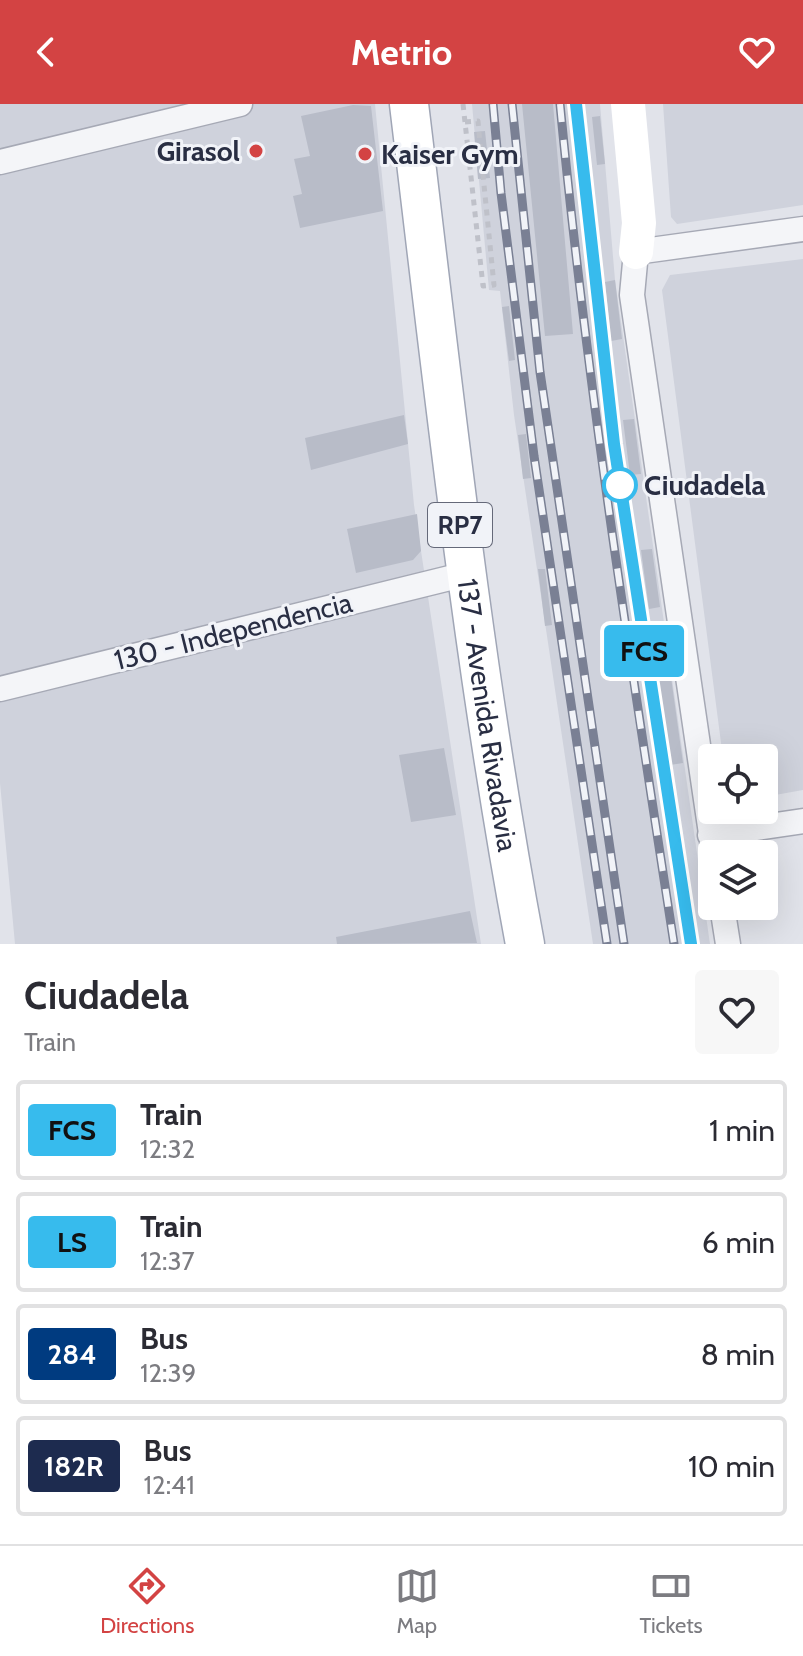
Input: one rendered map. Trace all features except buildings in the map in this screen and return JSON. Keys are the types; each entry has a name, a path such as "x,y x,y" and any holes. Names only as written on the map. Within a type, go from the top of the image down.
{"main road":[{"name":"137 - Avenida Rivadavia","path":"409,104 466,574 504,830 525,944"},
{"path":"628,104 639,223 636,252"}],"street":[{"path":"0,162 240,104"},
{"path":"711,840 632,295 636,252 803,229"},
{"name":"130 - Independencia","path":"0,689 466,574"},
{"path":"728,840 803,821"},
{"path":"724,920 728,944"}],"path":[{"path":"463,104 483,286 494,285 484,155 478,121 465,122"}],"shaded area":[{"path":"0,104 375,104 414,505 481,944 15,944 0,783"},
{"path":"472,104 600,104 615,280 698,860 698,920 707,920 710,944 593,944 514,415 500,291 489,290"},
{"path":"663,104 803,104 803,205 677,224 671,217"},
{"path":"803,259 803,790 778,794 778,744 721,744 662,290 670,275"}],"railway":[{"path":"493,104 534,456 607,944"},
{"path":"512,104 540,372 624,944"},
{"path":"560,104 597,420 674,944"},
{"path":"576,104 614,444 691,944"}],"train":[{"name":"FCS","path":"576,104 614,444 691,944"}],"place":[{"name":"Girasol","path":"256,151"},
{"name":"Kaiser Gym","path":"365,154"},
{"name":"Ciudadela","path":"620,485"}]}
